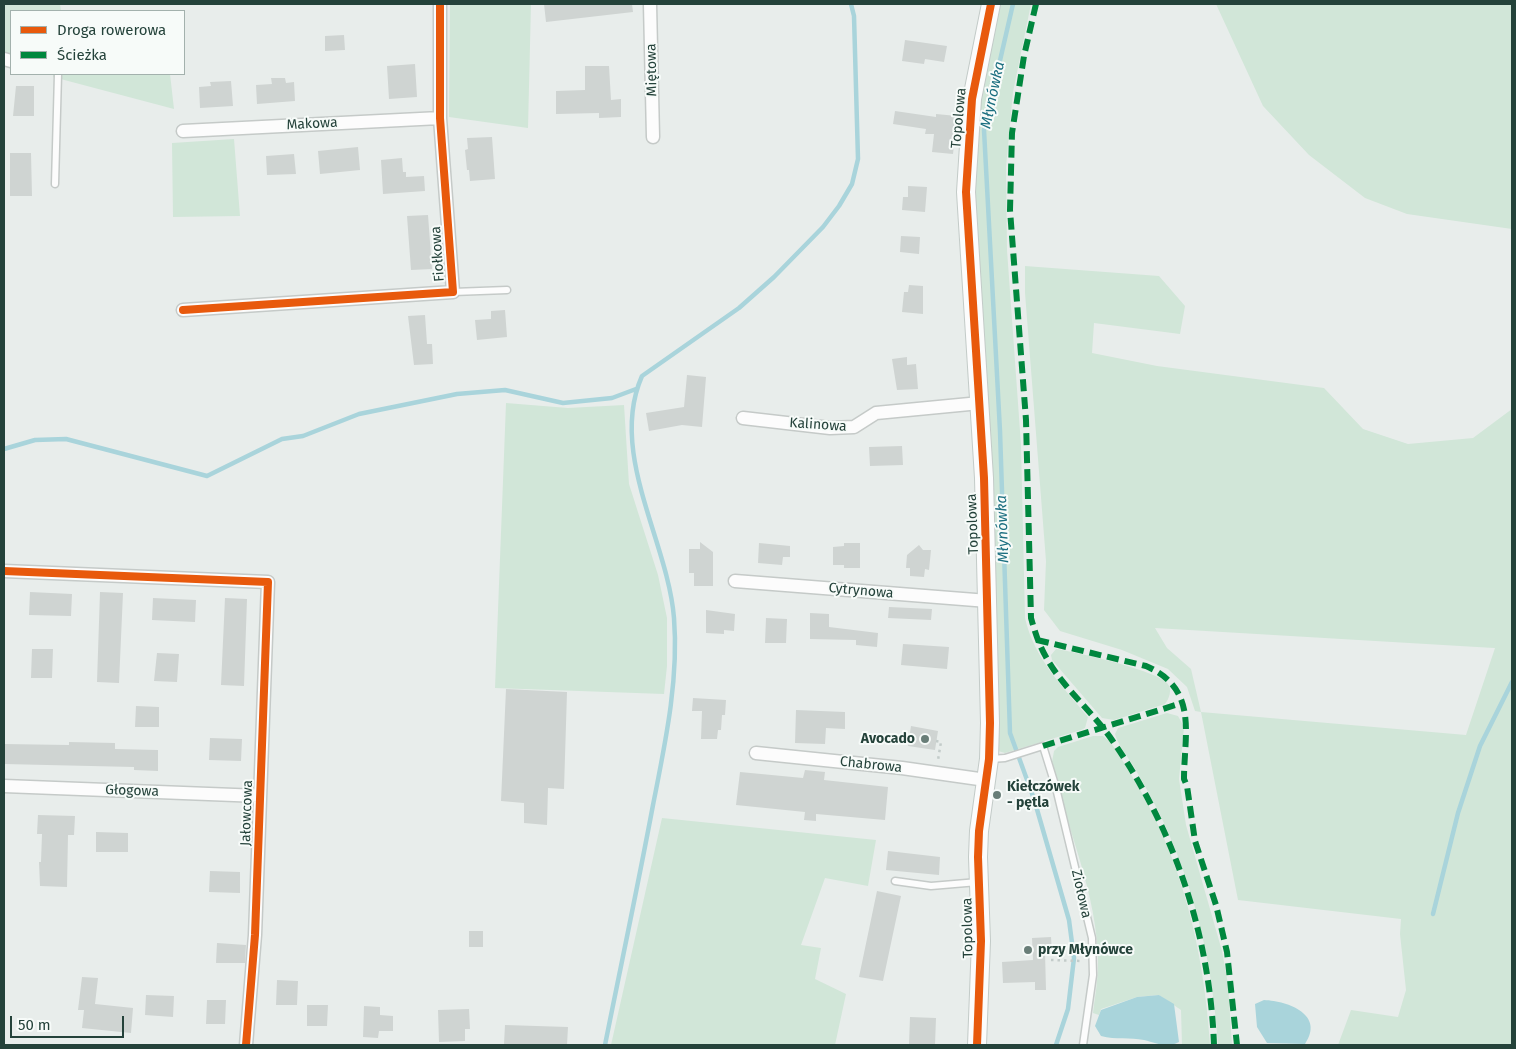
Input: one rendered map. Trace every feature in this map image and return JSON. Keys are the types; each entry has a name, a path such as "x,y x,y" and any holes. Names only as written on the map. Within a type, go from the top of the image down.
{"street":[{"name":"Fiołkowa","path":"184,310 453,292 440,118 440,4"},
{"name":"Miętowa","path":"650,4 653,137"},
{"name":"Topolowa","path":"977,1045 981,942 979,831 986,780 997,758 988,602 980,403 966,192 972,99 991,4"},
{"name":"Makowa","path":"183,131 440,118"},
{"name":"Kalinowa","path":"743,418 830,428 854,427 876,413 980,403"},
{"name":"Jałowcowa","path":"4,571 268,582 254,935 246,1045"},
{"name":"Cytrynowa","path":"735,581 988,602"},
{"name":"Chabrowa","path":"756,753 986,780"},
{"name":"Głogowa","path":"4,786 260,796"}],"lane":[{"path":"55,184 58,75"},
{"name":"Fiołkowa","path":"453,292 507,290"},
{"name":"Ziołowa","path":"997,758 1043,746 1056,788 1092,938 1093,975 1083,1045"},
{"path":"895,881 932,886 979,882"}],"path":[{"path":"935,773 941,742 936,741"},
{"path":"1051,960 1086,961"}],"green space":[{"path":"4,4 60,4 61,10 10,10 10,55 4,54"},
{"path":"450,4 531,4 528,128 449,117"},
{"path":"1001,4 1031,4 1013,92 1006,167 1007,250 1021,445 1025,618 1029,632 1042,659 1059,683 1088,717 1085,728 1081,730 1005,753 998,751 997,747 973,167 979,97"},
{"path":"1216,4 1512,4 1512,229 1407,214 1365,198 1309,155 1263,106"},
{"path":"53,75 170,75 174,109 53,77"},
{"path":"234,139 240,216 173,217 172,143"},
{"path":"1025,266 1159,276 1185,306 1180,334 1094,323 1092,353 1157,366 1324,388 1363,429 1408,444 1473,438 1512,409 1512,1045 1338,1045 1351,1010 1398,1017 1406,990 1400,934 1401,919 1238,900 1201,712 1195,711 1187,687 1168,669 1122,650 1060,631 1044,610 1046,561 1025,293","holes":["1155,628 1495,648 1466,735 1201,712 1191,669 1167,648"]},
{"path":"506,403 568,408 624,405 629,484 658,575 667,618 667,666 664,694 495,688"},
{"path":"1056,649 1132,667 1160,678 1169,685 1170,694 1168,699 1165,704 1114,720 1102,718 1052,660 1051,655"},
{"path":"1167,713 1178,716 1184,727 1179,779 1186,825 1222,951 1228,984 1232,1045 1218,1045 1212,987 1201,930 1175,848 1153,800 1115,734 1118,728"},
{"path":"1093,736 1103,736 1119,754 1149,807 1177,872 1196,940 1207,1010 1210,1045 1182,1045 1181,1010 1159,995 1137,997 1101,1009 1099,1015 1093,1013 1098,963 1097,937 1093,912 1052,762 1054,751 1058,747"},
{"path":"662,818 876,840 868,886 825,878 801,945 821,948 815,979 846,994 835,1045 611,1045"}],"water":[{"path":"1159,995 1174,1004 1179,1042 1162,1045 1139,1039 1101,1036 1095,1026 1101,1010 1137,997"},
{"path":"1264,1000 1284,1003 1301,1011 1311,1025 1310,1034 1305,1044 1267,1043 1257,1027 1255,1004"}],"building":[{"path":"544,4 632,4 633,12 546,22"},
{"path":"344,35 345,50 325,51 325,36"},
{"path":"905,40 947,46 944,62 925,59 924,64 902,61"},
{"path":"415,64 417,97 389,99 387,66"},
{"path":"585,66 609,66 611,100 621,99 621,117 599,118 599,113 556,114 556,91 585,90"},
{"path":"271,78 285,78 286,83 294,82 295,101 257,104 256,85 272,84"},
{"path":"231,81 233,106 200,108 199,87 211,86 210,82"},
{"path":"16,86 34,86 34,116 13,116"},
{"path":"895,111 936,117 936,114 957,116 953,154 932,152 934,134 925,134 926,129 893,124"},
{"path":"492,137 495,179 470,181 465,150 468,149 467,138"},
{"path":"358,147 360,170 320,174 318,151"},
{"path":"10,153 31,153 32,196 10,196"},
{"path":"294,154 296,174 267,175 266,156"},
{"path":"402,158 403,172 406,172 406,177 424,176 425,191 383,194 381,160"},
{"path":"908,186 927,187 925,212 902,210 903,197 908,197"},
{"path":"428,215 432,269 411,270 407,216"},
{"path":"901,236 920,237 919,254 900,252"},
{"path":"909,285 923,286 923,314 902,312 904,292 908,292"},
{"path":"505,310 507,337 477,340 475,320 491,319 491,311"},
{"path":"425,315 427,344 432,344 433,364 414,365 408,316"},
{"path":"907,357 907,365 916,364 918,389 897,390 892,359"},
{"path":"687,375 706,377 702,427 682,425 649,431 646,413 684,407"},
{"path":"902,446 903,465 870,466 869,447"},
{"path":"700,542 713,552 713,586 694,586 694,573 689,573 689,549 700,549"},
{"path":"759,543 790,546 790,557 783,557 782,565 758,563"},
{"path":"844,543 860,543 860,568 844,568 844,565 833,565 833,547 844,546"},
{"path":"919,545 923,550 931,550 929,570 925,569 924,577 910,576 910,568 906,568 907,555"},
{"path":"30,592 72,594 71,616 29,615"},
{"path":"100,592 123,593 119,683 97,682"},
{"path":"153,598 196,600 195,622 152,620"},
{"path":"225,598 247,599 244,686 221,685"},
{"path":"889,607 932,609 931,620 888,618"},
{"path":"706,610 735,614 734,631 724,630 724,634 706,633"},
{"path":"810,613 829,614 829,627 878,633 877,647 856,645 856,640 810,639"},
{"path":"766,618 787,619 786,643 765,643"},
{"path":"903,644 949,647 947,669 901,665"},
{"path":"32,649 53,649 52,678 31,678"},
{"path":"157,653 179,654 177,682 154,681"},
{"path":"506,689 567,692 564,789 548,788 547,825 524,823 524,803 501,801"},
{"path":"693,698 726,700 725,715 722,715 721,730 718,730 717,739 701,739 702,711 692,711"},
{"path":"136,706 159,707 159,727 135,727"},
{"path":"796,710 845,712 845,729 826,728 825,744 795,743"},
{"path":"911,726 938,731 935,750 908,746"},
{"path":"210,738 242,739 241,761 209,760"},
{"path":"69,742 115,743 115,749 158,750 158,771 134,770 134,767 4,764 4,744 69,745"},
{"path":"805,770 825,772 824,780 888,787 885,820 816,814 816,821 804,820 805,812 736,805 740,772 803,778"},
{"path":"38,815 75,816 74,835 68,835 67,887 40,886 39,862 41,862 42,834 37,834"},
{"path":"96,832 128,833 128,852 96,852"},
{"path":"888,851 940,857 939,875 886,870"},
{"path":"210,871 240,872 240,893 209,892"},
{"path":"877,891 901,896 883,981 859,977"},
{"path":"469,931 483,931 483,947 469,947"},
{"path":"1051,937 1052,952 1045,952 1046,990 1035,990 1035,982 1003,983 1002,962 1033,960 1032,938"},
{"path":"217,943 246,945 245,963 216,963"},
{"path":"82,977 98,978 95,1004 133,1008 131,1033 82,1028 84,1010 78,1010"},
{"path":"277,980 298,981 297,1005 276,1005"},
{"path":"146,995 174,996 173,1017 145,1015"},
{"path":"207,1000 226,1000 225,1024 206,1024"},
{"path":"307,1005 328,1005 327,1026 307,1026"},
{"path":"364,1006 380,1007 380,1015 393,1016 393,1031 379,1031 378,1038 363,1037"},
{"path":"469,1009 470,1029 465,1029 465,1041 439,1042 438,1010"},
{"path":"910,1017 936,1018 935,1045 909,1045"},
{"path":"505,1025 568,1027 567,1045 504,1044"}],"waterway":[{"path":"605,1045 662,759 675,665 674,618 670,589 643,497 636,466 632,435 633,405 642,376 739,308 774,277 823,227 839,206 852,184 858,159 854,16 851,4"},
{"name":"Młynówka","path":"1013,4 984,130 1000,431 1010,733 1034,799 1069,920 1074,958 1068,1009 1056,1045"},
{"path":"4,449 35,440 66,439 207,476 282,439 303,436 359,414 457,394 505,390 563,403 612,398 636,389"},
{"path":"1433,914 1458,813 1480,746 1512,682"}],"marked path":[{"path":"1036,4 1024,56 1012,133 1010,210 1026,420 1031,618 1046,657 1060,679 1112,740 1154,810 1171,847 1197,924 1211,1004 1214,1045"},
{"path":"1037,640 1146,666 1163,676 1174,687 1181,700 1185,714 1186,730 1184,779 1187,786 1195,841 1216,905 1227,952 1237,1045"},
{"path":"1043,746 1182,703"}],"cycle path":[{"path":"183,310 453,292 440,118 440,4"},
{"path":"977,1045 981,941 979,831 989,759 990,723 984,478 966,192 972,99 991,4"},
{"path":"4,571 268,582 255,935 246,1045"}],"place":[{"name":"Avocado","path":"925,739"},
{"name":"Kiełczówek - pętla","path":"997,795"},
{"name":"przy Młynówce","path":"1028,950"}]}
